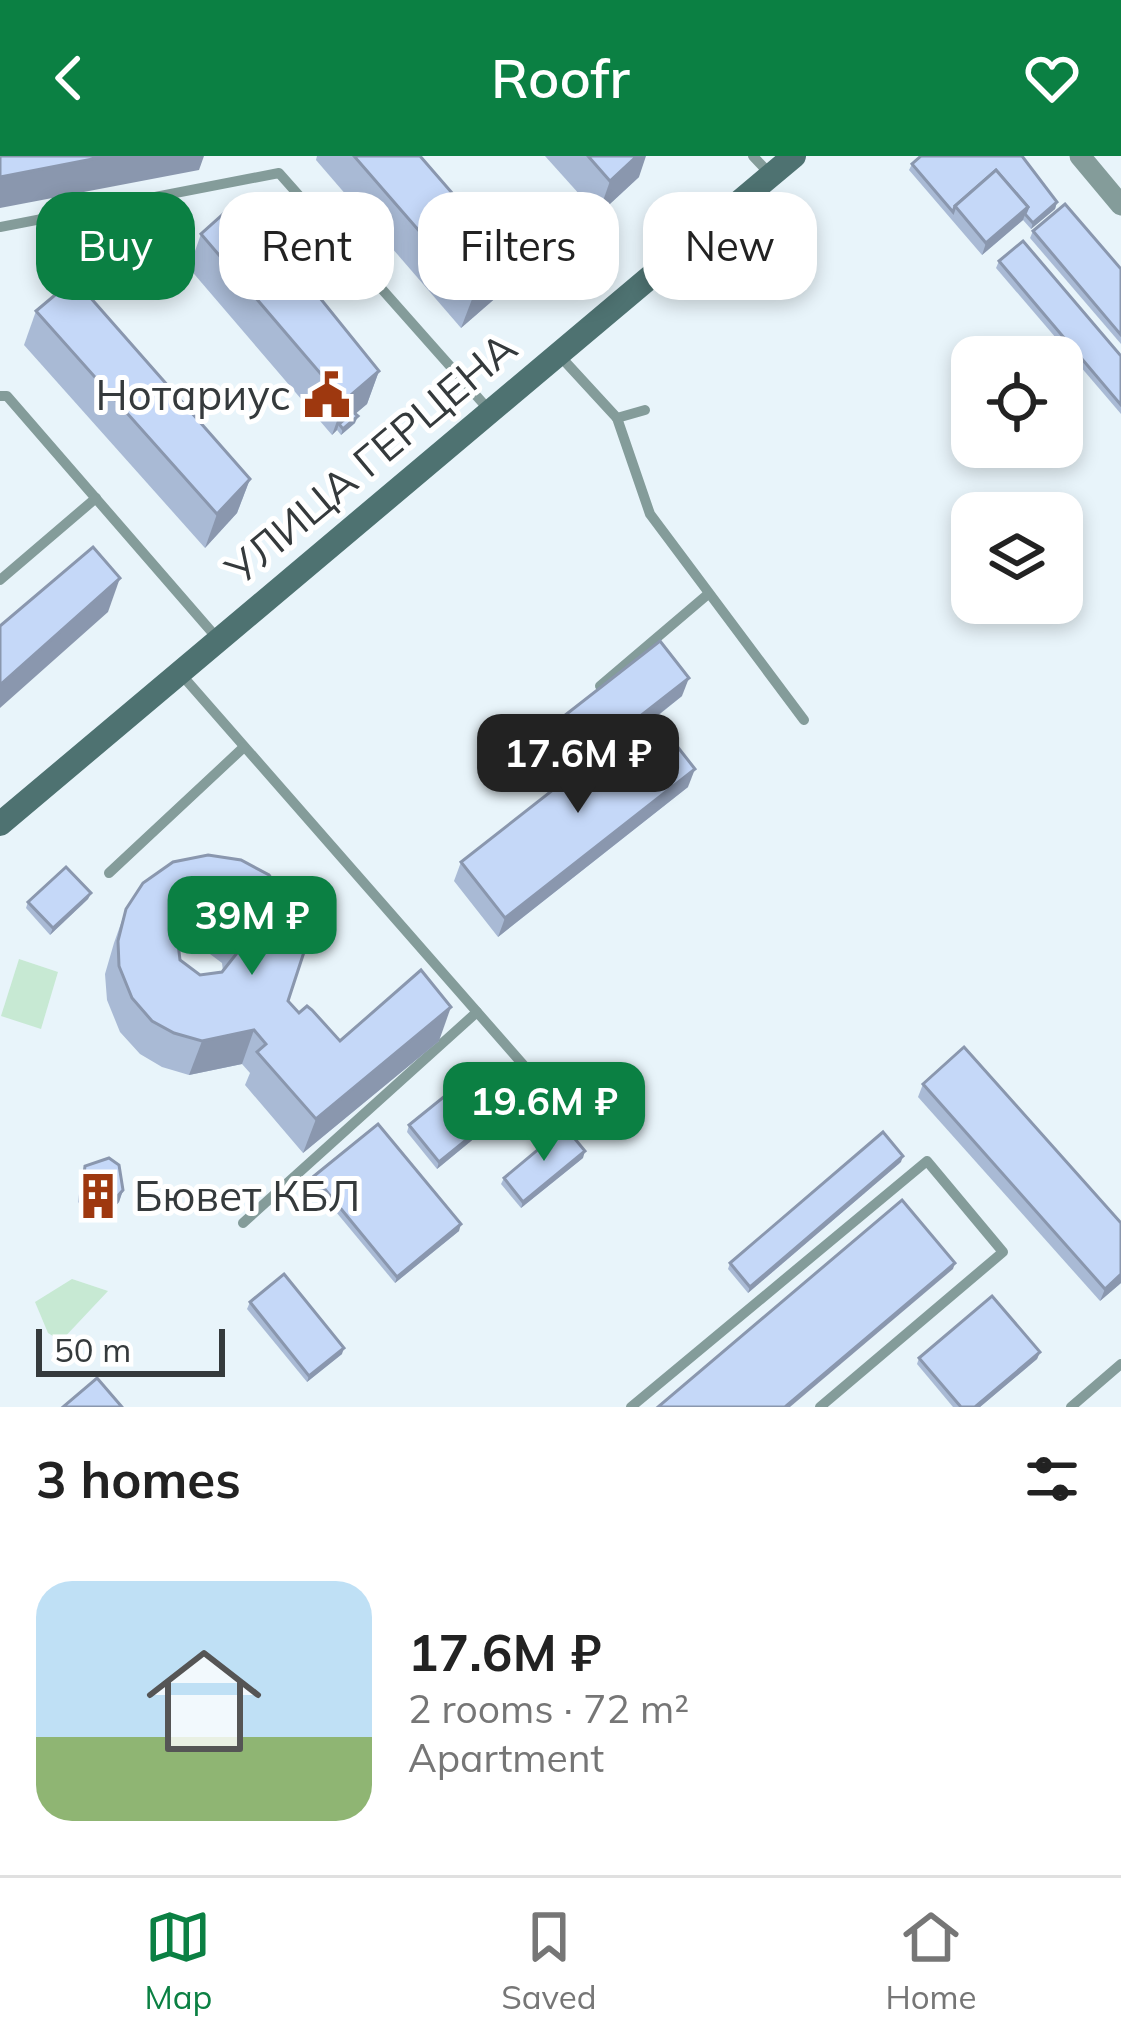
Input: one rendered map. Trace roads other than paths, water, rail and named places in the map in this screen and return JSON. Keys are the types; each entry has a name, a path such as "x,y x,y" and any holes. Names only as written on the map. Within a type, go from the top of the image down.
{"main road":[{"name":"УЛИЦА ГЕРЦЕНА","path":"0,824 794,156"}],"street":[{"path":"1080,156 1121,205"}],"lane":[{"path":"753,156 771,176"},
{"path":"0,227 279,173 489,410"},
{"path":"557,353 617,418 650,514 706,596 803,720"},
{"path":"0,396 7,396 217,638"},
{"path":"617,418 645,410"},
{"path":"0,580 96,498"},
{"path":"600,686 706,596"},
{"path":"178,671 555,1101"},
{"path":"109,873 244,747"},
{"path":"243,1223 477,1012"},
{"path":"631,1407 927,1161 1003,1252 820,1407"},
{"path":"1071,1407 1121,1364"}],"place":[{"name":"Нотариус","path":"327,395"},
{"name":"Бювет КБЛ","path":"98,1196"}]}
